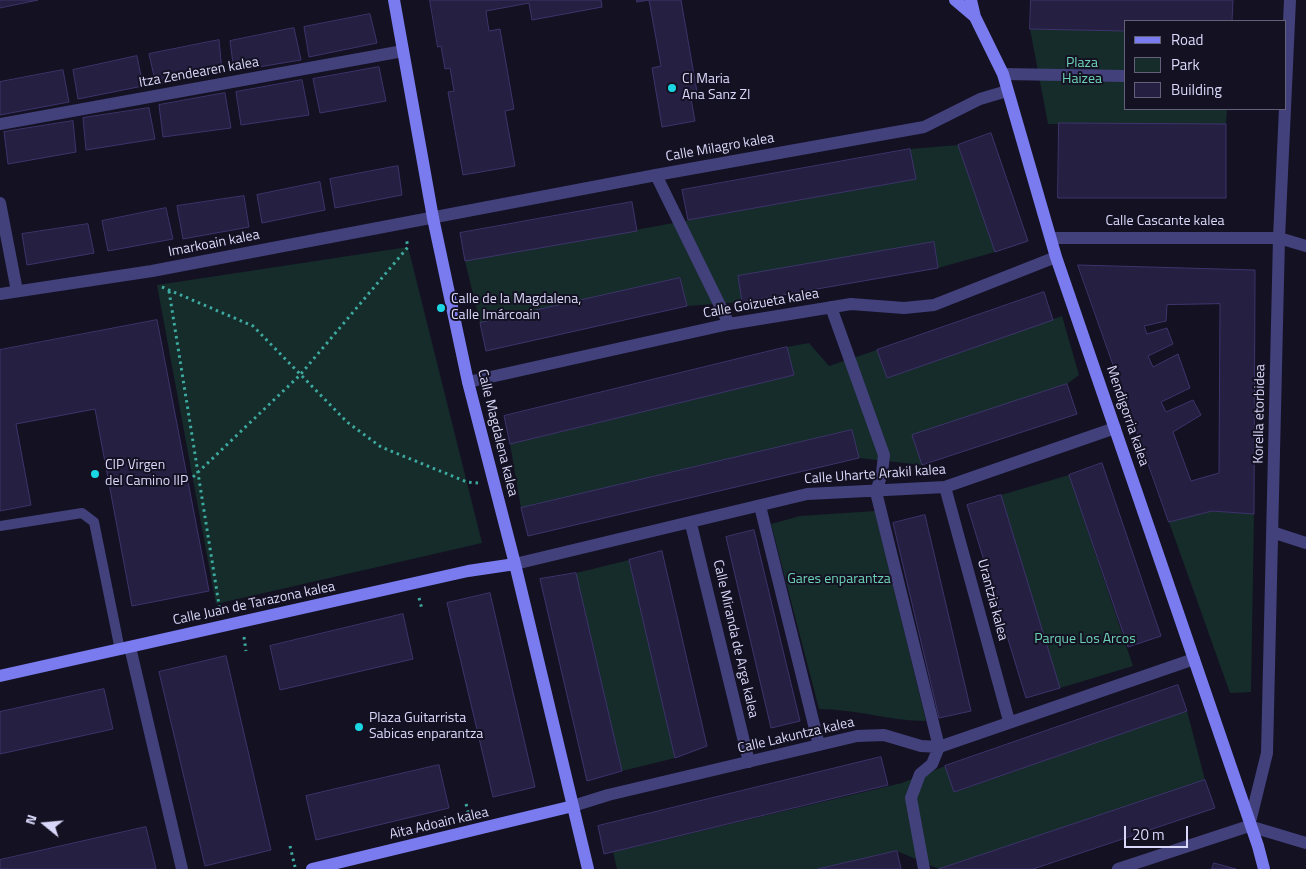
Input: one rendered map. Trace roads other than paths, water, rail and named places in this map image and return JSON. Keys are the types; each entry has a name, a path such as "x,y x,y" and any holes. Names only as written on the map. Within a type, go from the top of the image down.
{"street":[{"name":"Calle Magdalena kalea","path":"394,0 433,218 468,382 515,564 588,869"},
{"name":"Mendigorria kalea","path":"955,0 975,17"},
{"name":"Mendigorria kalea","path":"971,0 975,17 1002,74 1056,257 1258,846 1264,869"},
{"name":"Korella etorbidea","path":"1286,78 1290,0"},
{"name":"Itza Zendearen kalea","path":"0,124 403,51"},
{"path":"1002,74 1124,76"},
{"name":"Calle Milagro kalea","path":"433,218 656,175 924,128 980,99 1007,91"},
{"name":"Korella etorbidea","path":"1250,826 1267,753 1279,238 1285,110"},
{"path":"656,175 729,324"},
{"path":"0,202 17,291"},
{"name":"Imarkoain kalea","path":"0,294 152,271 433,218"},
{"name":"Calle Cascante kalea","path":"1051,238 1279,238 1306,246"},
{"name":"Calle Goizueta kalea","path":"468,382 729,324 831,307 851,304 904,308 934,305 1056,257"},
{"path":"831,307 884,455 882,473 876,492 939,746 932,764 920,774 911,798 924,869"},
{"name":"Calle Uharte Arakil kalea","path":"515,564 691,524 807,494 945,487 1115,428"},
{"name":"Urantzia kalea","path":"945,487 1009,721"},
{"path":"760,506 819,745"},
{"name":"Calle Miranda de Arga kalea","path":"691,524 749,762"},
{"path":"1272,532 1306,543"},
{"name":"Calle Juan de Tarazona kalea","path":"0,676 468,571 515,564"},
{"path":"125,648 182,869"},
{"name":"Calle Lakuntza kalea","path":"573,806 608,795 856,736 884,735 921,746 939,746 1194,659"},
{"name":"Aita Adoain kalea","path":"312,869 573,806"},
{"path":"1118,869 1250,826 1306,843"}],"lane":[{"path":"0,526 82,513 94,522 125,648"}],"place":[{"name":"CI Maria Ana Sanz ZI","path":"672,88"},
{"name":"Calle de la Magdalena, Calle Imárcoain","path":"441,308"},
{"name":"CIP Virgen del Camino IIP","path":"95,474"},
{"name":"Plaza Guitarrista Sabicas enparantza","path":"359,727"}],"park label":[{"name":"Plaza Haizea","path":"1082,72"},
{"name":"Gares enparantza","path":"839,580"},
{"name":"Parque Los Arcos","path":"1085,640"}]}
